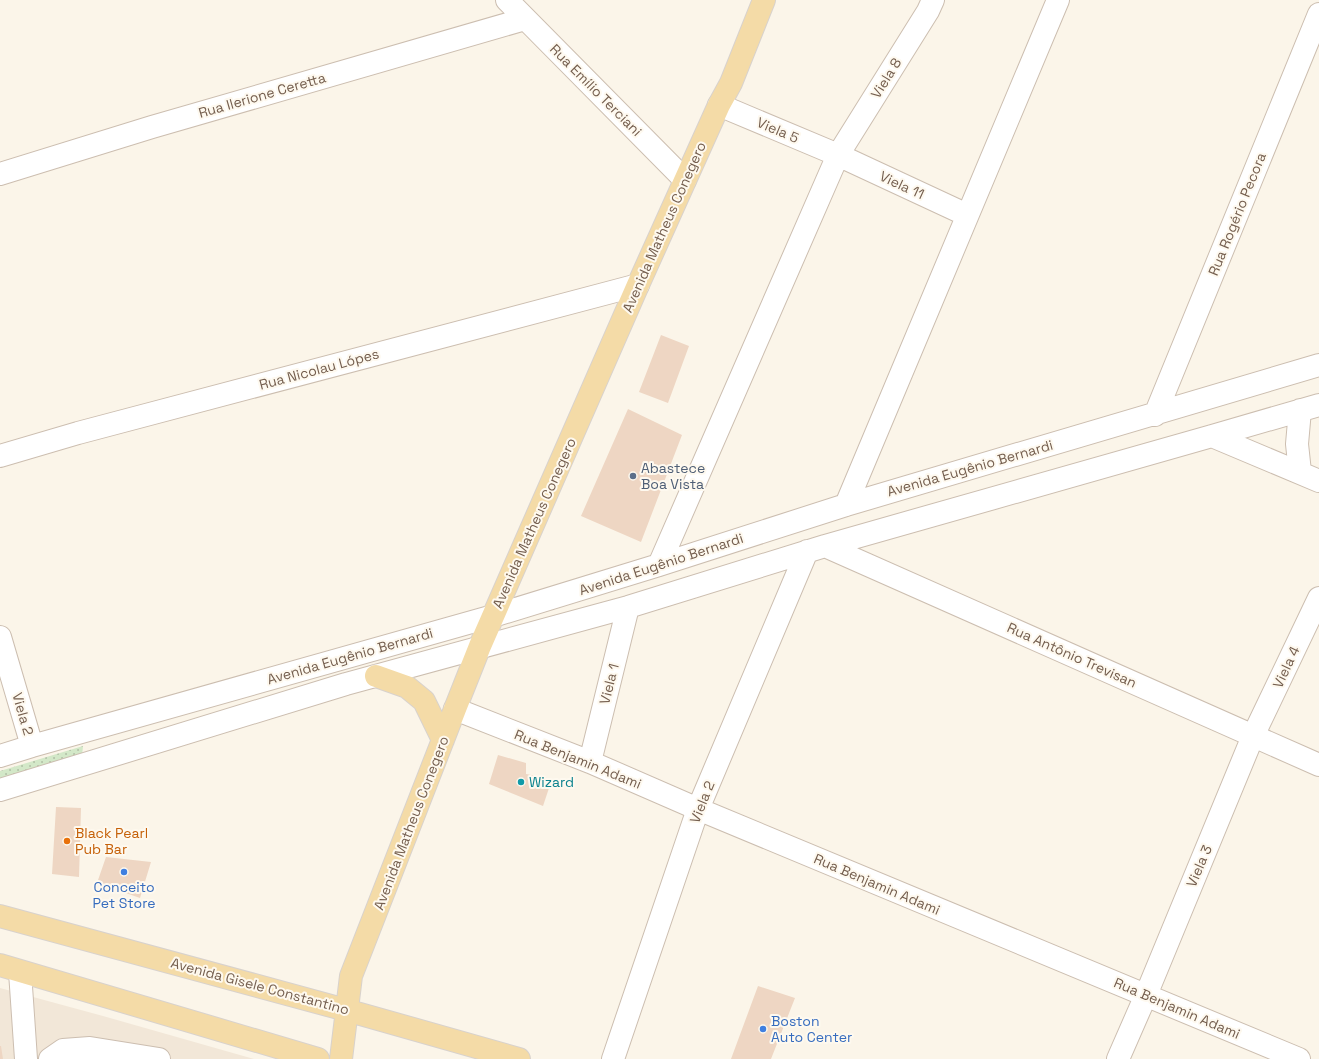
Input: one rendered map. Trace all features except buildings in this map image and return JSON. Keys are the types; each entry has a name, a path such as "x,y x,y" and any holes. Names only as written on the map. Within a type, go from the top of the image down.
{"main road":[{"name":"Avenida Matheus Conegero","path":"341,1059 351,976 480,646 638,285 719,105 731,83 764,0"},
{"path":"376,676 407,687 424,702 443,740"},
{"name":"Avenida Gisele Constantino","path":"0,916 346,1010 519,1059"},
{"path":"10,968 318,1059"}],"street":[{"name":"Rua Emílio Terciani","path":"507,0 524,19 685,180"},
{"name":"Viela 8","path":"659,565 838,155 928,11 933,0"},
{"path":"846,505 1058,0"},
{"name":"Rua Rogério Pecora","path":"1155,414 1319,14"},
{"name":"Rua Ilerione Ceretta","path":"0,174 152,127 524,19"},
{"name":"Viela 5","path":"719,105 838,155"},
{"name":"Viela 11","path":"838,155 967,215"},
{"name":"Rua Nicolau Lópes","path":"0,456 78,432 638,285"},
{"name":"Avenida Eugênio Bernardi","path":"0,756 493,616 846,505 1319,365"},
{"path":"1309,407 1297,444 1310,477"},
{"name":"Avenida Eugênio Bernardi","path":"0,790 121,752 376,676 480,646 628,607 816,548 1212,436 1309,407"},
{"path":"1212,436 1310,477"},
{"name":"Rua Antônio Trevisan","path":"816,548 1319,765"},
{"name":"Viela 2","path":"613,1059 698,809 816,548"},
{"name":"Viela 4","path":"1253,736 1319,598"},
{"name":"Viela 1","path":"590,762 628,607"},
{"name":"Viela 2","path":"0,637 32,746"},
{"name":"Rua Benjamin Adami","path":"455,709 590,762 698,809 1299,1059"},
{"name":"Viela 3","path":"1118,1059 1253,736"},
{"path":"10,968 26,1059"},
{"path":"50,1059 63,1050 90,1048 158,1059"}],"shaded area":[{"path":"0,988 103,1016 254,1059 0,1059"}],"green space":[{"path":"83,746 82,756 0,781 0,771"}],"place":[{"name":"Abastece Boa Vista","path":"633,476"},
{"name":"Wizard","path":"521,782"},
{"name":"Black Pearl Pub Bar","path":"67,841"},
{"name":"Conceito Pet Store","path":"124,872"},
{"name":"Boston Auto Center","path":"763,1029"}]}
